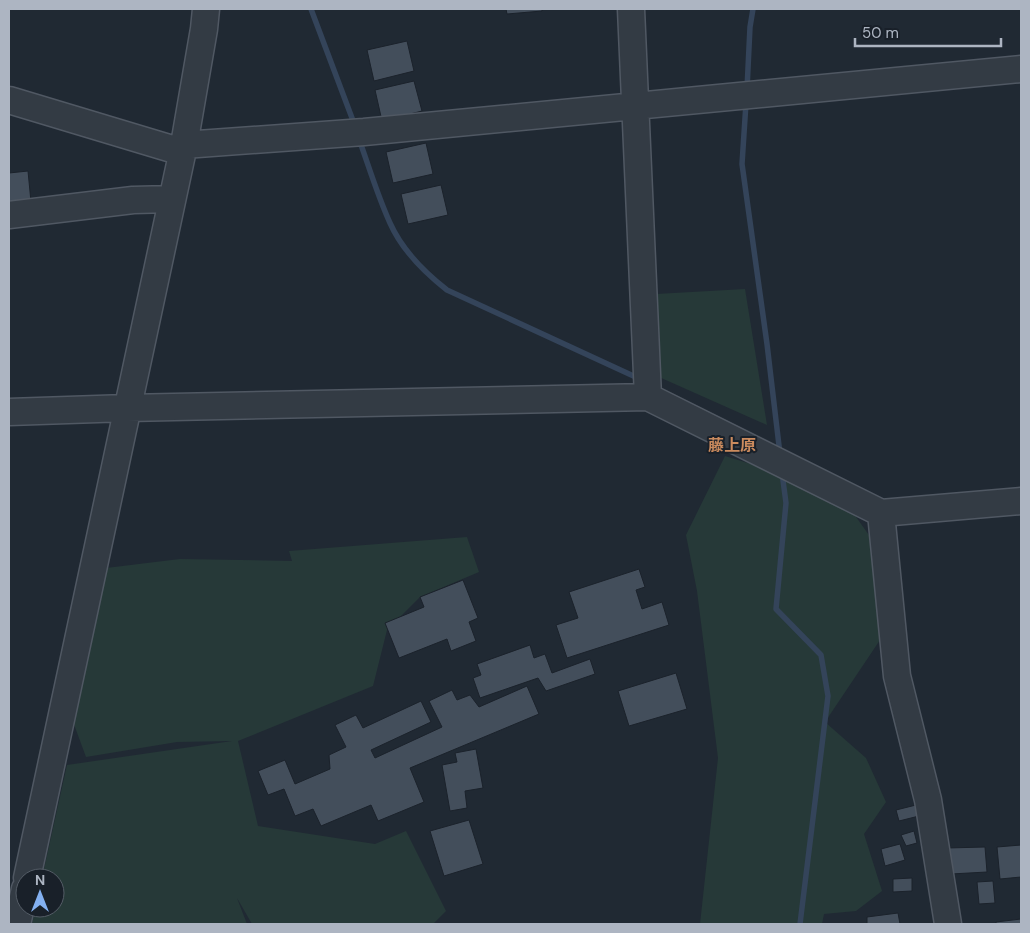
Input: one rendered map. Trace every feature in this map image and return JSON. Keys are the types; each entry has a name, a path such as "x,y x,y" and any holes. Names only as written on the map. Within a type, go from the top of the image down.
{"street":[{"path":"29,868 183,149 206,9"},
{"path":"631,9 648,398"},
{"path":"9,100 183,149 1021,69"},
{"path":"9,215 132,200 172,199"},
{"path":"9,412 648,398 880,513 1021,501"},
{"path":"880,513 897,676 928,800 948,924"}],"green space":[{"path":"745,289 767,425 659,377 656,294"},
{"path":"725,456 767,469 854,514 871,538 882,637 825,722 866,758 886,802 864,834 882,891 856,911 824,914 822,924 700,924 718,758 697,591 686,535"},
{"path":"467,537 479,572 420,597 387,630 373,686 238,741 258,826 375,844 406,831 446,911 433,924 252,924 237,898 247,924 32,924 34,918 65,918 65,868 44,868 67,765 232,741 177,742 86,757 65,700 106,568 180,559 292,561 289,551"}],"building":[{"path":"506,9 542,9 542,11 507,14"},
{"path":"407,41 414,71 374,81 367,50"},
{"path":"414,81 422,111 382,121 375,90"},
{"path":"426,143 433,174 393,183 386,152"},
{"path":"28,171 31,202 9,204 9,173"},
{"path":"441,185 448,215 408,224 401,194"},
{"path":"639,569 645,587 636,590 642,609 662,602 669,625 567,658 556,625 578,618 569,592"},
{"path":"463,580 478,618 469,622 476,641 451,651 447,639 399,658 385,623 424,607 420,597"},
{"path":"530,645 534,658 545,654 552,673 590,659 595,674 546,691 538,678 480,698 473,678 481,675 477,664"},
{"path":"676,673 687,709 629,726 618,691"},
{"path":"527,686 539,714 410,768 424,802 378,821 371,805 321,826 313,809 295,816 284,789 268,795 258,771 285,760 295,784 330,769 329,755 346,747 335,725 356,715 363,728 421,701 431,722 371,750 375,758 442,727 429,701 452,690 457,700 470,695 479,707"},
{"path":"476,749 483,788 465,791 467,808 450,811 442,765 457,762 455,753"},
{"path":"916,805 919,816 899,821 896,810"},
{"path":"469,820 483,864 444,876 430,831"},
{"path":"914,831 917,843 906,846 901,835"},
{"path":"900,844 905,860 885,866 881,849"},
{"path":"1021,845 1021,877 1000,879 997,847"},
{"path":"985,847 987,872 951,874 947,848"},
{"path":"912,878 912,891 893,892 893,879"},
{"path":"993,881 995,903 979,904 977,882"},
{"path":"898,913 900,924 867,924 867,917"},
{"path":"1021,919 1021,924 996,924 996,922"}],"waterway":[{"path":"311,9 355,126"},
{"path":"747,89 750,27 753,9"},
{"path":"746,103 742,164 780,454"},
{"path":"359,139 395,233 414,260 438,283 447,290 640,379"},
{"path":"782,473 786,503 776,609 821,655 828,696 800,924"}],"district":[{"name":"藤上原","path":"732,445"}]}
